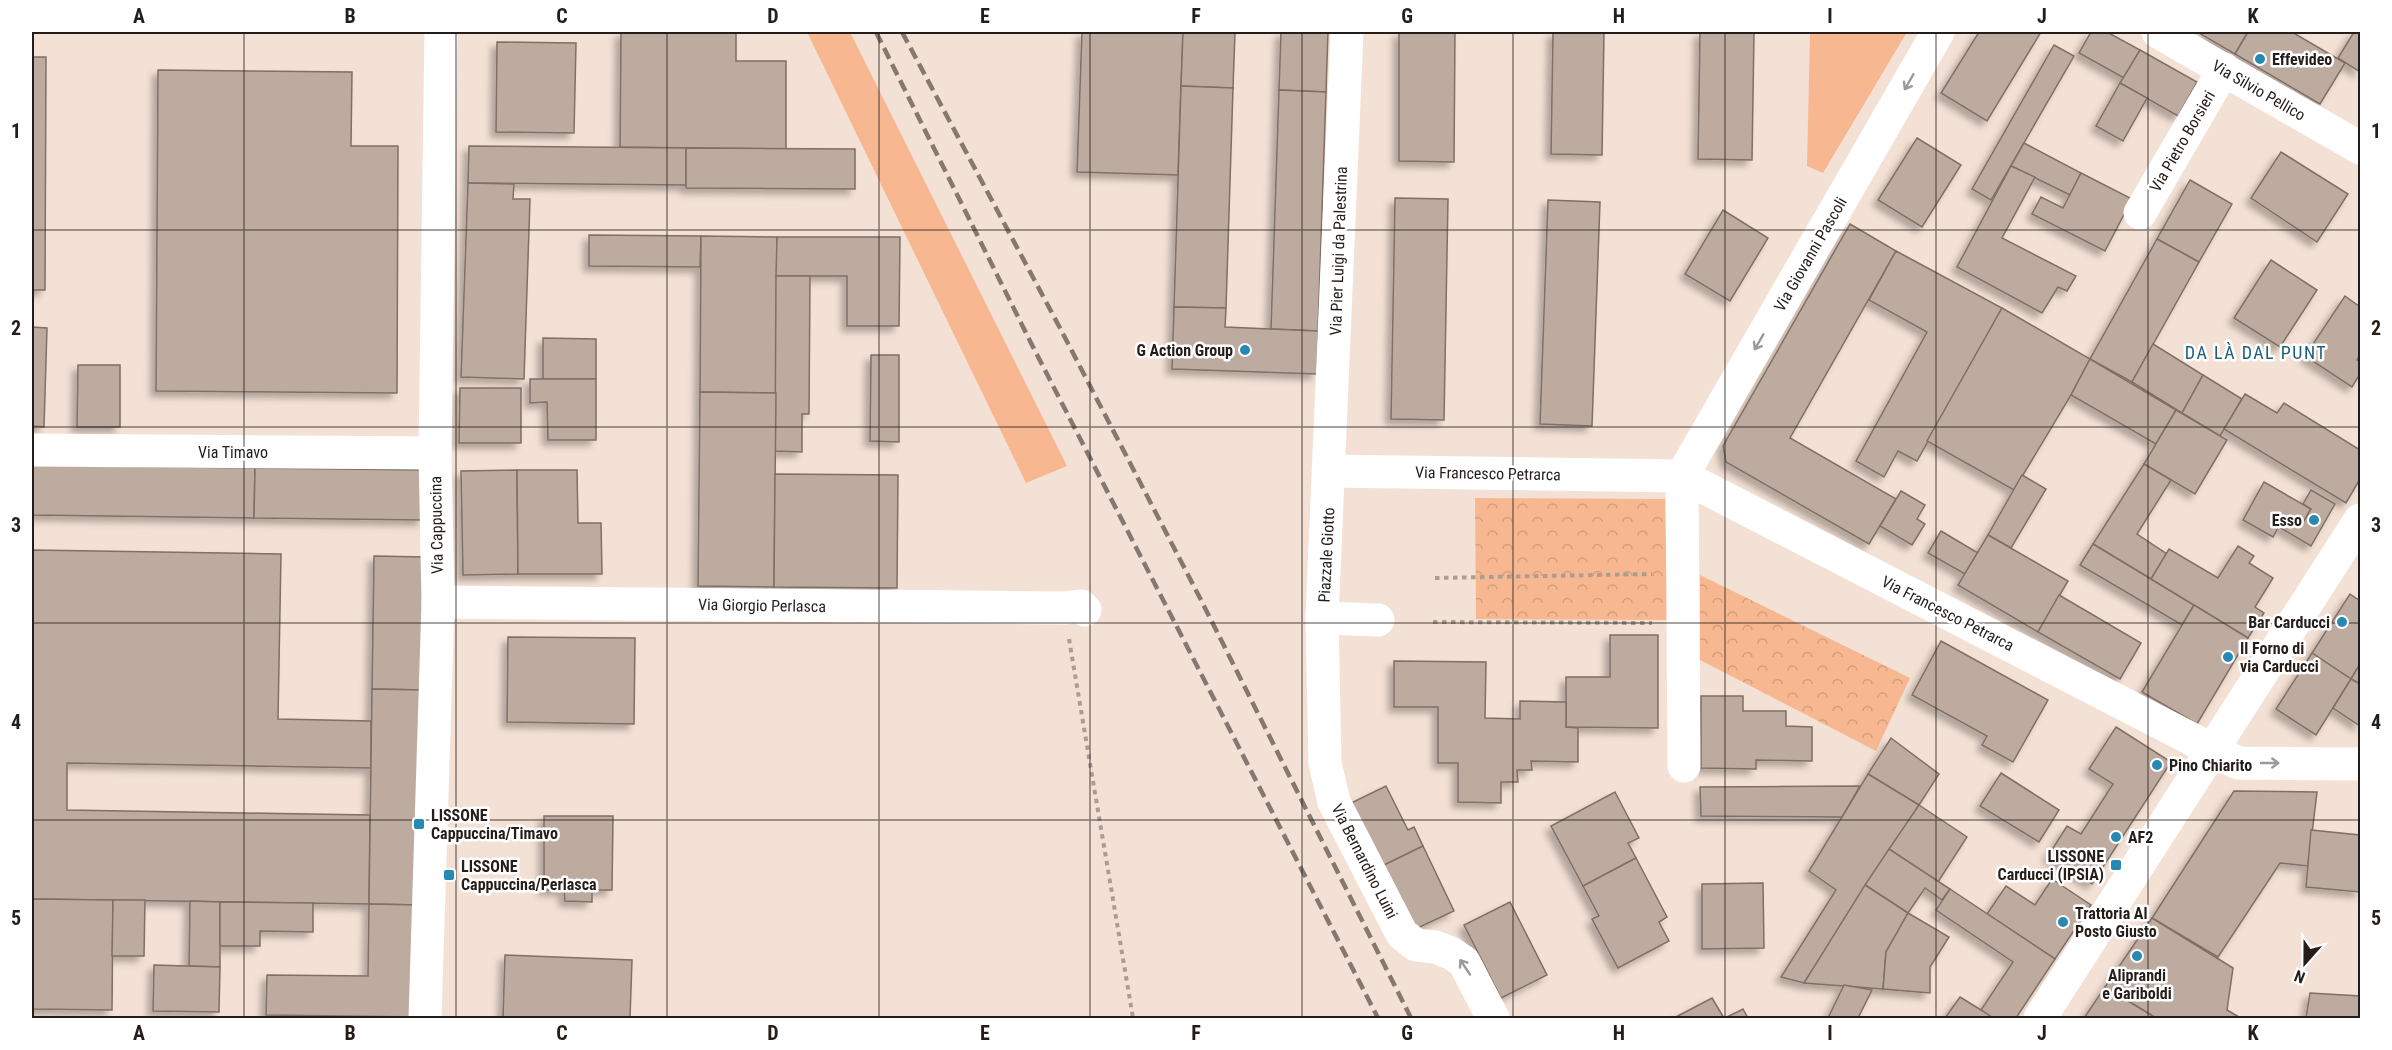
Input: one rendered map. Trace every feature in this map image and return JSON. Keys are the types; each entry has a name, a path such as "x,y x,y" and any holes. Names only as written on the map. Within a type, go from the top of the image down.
{"street":[{"name":"Via Cappuccina","path":"425,1018 438,602 435,453 441,32"},
{"name":"Via Pier Luigi da Palestrina","path":"1330,471 1347,32"},
{"name":"Via Giovanni Pascoli","path":"1682,476 1938,32"},
{"name":"Via Silvio Pellico","path":"2158,32 2361,148"},
{"name":"Via Pietro Borsieri","path":"2140,213 2224,69"},
{"name":"Via Timavo","path":"32,450 435,453"},
{"name":"Via Francesco Petrarca","path":"1330,471 1682,476 2238,763 2361,764"},
{"name":"Piazzale Giotto","path":"1330,471 1322,618 1378,620"},
{"path":"1682,476 1684,766"},
{"path":"2040,1018 2178,801 2215,750 2361,520"},
{"name":"Via Giorgio Perlasca","path":"438,602 1074,609"},
{"name":"Via Bernardino Luini","path":"1322,618 1325,763 1334,802 1402,934 1416,945 1435,947 1451,953 1464,962 1493,1018"}],"path":[{"path":"1435,578 1683,573"},
{"path":"1074,609 1133,1018"},
{"path":"1433,622 1683,622"}],"green space":[{"path":"807,32 850,32 1067,466 1026,483"},
{"path":"1810,32 1907,32 1823,173 1807,166"},
{"path":"1475,498 1665,499 1668,620 1476,619"},
{"path":"1700,575 1910,678 1876,751 1700,660"}],"building":[{"path":"621,32 736,32 736,61 786,61 786,149 620,147"},
{"path":"1082,32 1183,32 1178,175 1077,172"},
{"path":"1183,32 1235,32 1233,88 1181,86"},
{"path":"1281,32 1328,32 1326,92 1279,90"},
{"path":"1399,32 1455,32 1454,162 1399,161"},
{"path":"1553,32 1604,32 1602,155 1551,154"},
{"path":"1700,32 1754,32 1752,160 1698,159"},
{"path":"1979,32 2041,32 1987,121 1941,93"},
{"path":"2091,32 2107,32 2140,50 2124,78 2079,53"},
{"path":"2197,32 2248,32 2235,54"},
{"path":"2248,32 2292,32 2345,63 2320,104 2235,54"},
{"path":"2354,32 2360,32 2360,72 2338,58"},
{"path":"497,42 576,43 574,133 496,132"},
{"path":"2054,45 2074,56 1991,200 1972,189"},
{"path":"2140,50 2197,82 2178,116 2120,83"},
{"path":"32,57 46,57 45,290 32,290"},
{"path":"158,70 352,72 351,146 398,146 397,393 156,391"},
{"path":"2120,83 2147,98 2123,141 2096,126"},
{"path":"1181,86 1233,88 1226,308 1174,307"},
{"path":"1279,90 1326,92 1318,331 1271,329"},
{"path":"1917,138 1961,165 1922,227 1878,200"},
{"path":"2024,143 2081,173 2070,195 2011,166"},
{"path":"469,146 686,148 686,185 468,183"},
{"path":"686,148 855,149 855,189 686,188"},
{"path":"2281,152 2348,194 2317,242 2251,198"},
{"path":"2011,166 2035,177 2002,238 2076,276 2067,291 2058,287 2042,313 1957,267"},
{"path":"2081,173 2132,199 2105,251 2032,214 2041,197 2063,208"},
{"path":"2190,180 2232,204 2199,262 2157,239"},
{"path":"468,183 514,184 513,199 530,199 524,379 461,377"},
{"path":"1395,198 1448,199 1444,420 1391,419"},
{"path":"1548,200 1600,202 1592,426 1540,424"},
{"path":"1723,210 1768,238 1730,301 1685,274"},
{"path":"1850,224 1896,251 1790,438 1896,499 1869,544 1726,462 1723,446"},
{"path":"589,235 701,236 700,267 589,266"},
{"path":"701,236 777,237 776,393 700,392"},
{"path":"777,237 900,237 899,326 847,326 847,276 776,276"},
{"path":"2157,239 2199,262 2132,382 2090,359"},
{"path":"1896,251 2002,308 1917,461 1898,451 1884,477 1856,461 1927,332 1869,300"},
{"path":"2271,260 2317,290 2280,347 2234,318"},
{"path":"776,276 810,276 809,414 802,414 802,452 775,451"},
{"path":"2345,296 2360,307 2360,354 2357,360 2360,362 2360,374 2352,387 2305,356"},
{"name":"G Action Group","path":"1174,307 1226,308 1225,327 1318,331 1317,374 1172,369"},
{"path":"2002,308 2090,359 2014,490 1927,441"},
{"path":"32,327 47,328 44,427 32,426"},
{"path":"543,338 596,339 596,379 543,379"},
{"path":"2153,344 2203,375 2182,413 2132,382"},
{"path":"871,355 899,355 899,442 870,441"},
{"path":"2090,359 2176,410 2156,444 2071,395"},
{"path":"78,365 120,365 120,427 77,427"},
{"path":"2203,375 2242,399 2220,436 2182,413"},
{"path":"530,379 596,379 596,440 548,440 547,402 530,403"},
{"path":"460,388 521,388 521,443 459,443"},
{"path":"700,392 776,393 774,587 698,586"},
{"path":"2245,394 2277,413 2284,403 2360,450 2360,479 2346,503 2224,429"},
{"path":"2176,410 2227,440 2195,494 2144,464"},
{"path":"2144,464 2171,480 2137,534 2167,554 2151,579 2093,544"},
{"path":"32,465 255,468 254,518 32,515"},
{"path":"255,468 423,470 423,520 254,518"},
{"path":"517,470 518,574 463,575 461,471"},
{"path":"517,470 577,470 578,523 601,523 602,574 518,574"},
{"path":"775,474 898,475 897,588 774,587"},
{"path":"2022,475 2046,489 2011,548 1988,535"},
{"path":"2264,482 2311,509 2301,526 2284,517 2273,537 2243,520"},
{"path":"2311,490 2335,504 2311,546 2279,527 2284,517 2301,526 2311,509 2303,504"},
{"path":"1901,491 1925,505 1917,519 1925,524 1912,545 1880,526"},
{"path":"1941,531 1978,553 1965,574 1928,553"},
{"path":"1988,535 2068,581 2038,632 1958,585"},
{"path":"2093,544 2194,605 2182,625 2080,565"},
{"path":"2238,546 2254,556 2249,563 2273,578 2255,607 2264,613 2248,638 2151,579 2169,549 2218,578"},
{"path":"32,550 281,554 278,719 371,721 371,768 67,763 67,810 370,815 369,904 32,899"},
{"path":"374,556 426,557 424,690 372,689"},
{"path":"2350,594 2360,601 2360,664 2351,679 2312,653"},
{"path":"2059,595 2141,643 2120,679 2038,632"},
{"path":"2194,605 2248,638 2197,724 2142,692"},
{"path":"1610,635 1658,635 1658,728 1566,727 1566,677 1610,677"},
{"path":"508,637 635,638 634,724 507,722"},
{"path":"1941,641 2048,700 2013,762 1982,745 1987,736 1912,695"},
{"path":"2312,653 2351,679 2316,735 2276,709"},
{"path":"1394,661 1486,662 1485,718 1520,719 1520,701 1566,702 1566,727 1578,728 1578,762 1531,761 1532,770 1517,770 1518,782 1501,782 1501,803 1458,802 1458,763 1438,763 1438,707 1394,707"},
{"path":"2360,664 2360,684 2351,679"},
{"path":"2351,679 2360,684 2360,726 2333,708"},
{"path":"372,689 424,690 421,905 369,904"},
{"path":"1701,696 1743,696 1743,711 1786,711 1786,726 1812,727 1812,761 1756,760 1756,769 1701,768"},
{"path":"2116,727 2171,762 2092,884 2048,856 2067,826 2081,834 2113,784 2089,769"},
{"path":"1891,738 1939,774 1919,805 1868,774"},
{"path":"2001,773 2059,810 2039,842 1980,806"},
{"path":"1868,774 1919,805 1804,983 1781,977 1836,890 1809,871"},
{"path":"1386,786 1408,830 1414,827 1423,846 1378,868 1347,805"},
{"path":"1860,786 1842,817 1701,816 1700,787"},
{"path":"2234,791 2317,792 2308,866 2280,863 2218,957 2152,918"},
{"path":"1615,792 1639,838 1628,843 1636,858 1583,886 1551,826"},
{"path":"1919,805 1967,837 1938,882 1889,849"},
{"path":"544,816 613,816 612,890 592,890 592,902 565,901 564,890 544,890"},
{"path":"2311,830 2360,835 2360,892 2306,887"},
{"path":"1423,846 1454,911 1409,932 1378,868"},
{"path":"1889,849 1950,889 1942,900 1925,888 1908,913 1865,885"},
{"path":"1636,858 1667,917 1659,922 1669,941 1618,968 1592,919 1599,916 1583,886"},
{"path":"2052,879 2091,905 2055,959 1987,914 2006,886 2035,905"},
{"path":"1763,883 1764,948 1702,949 1702,884"},
{"path":"1865,885 1908,913 1886,952 1883,989 1804,983"},
{"path":"1950,889 2055,959 2016,1018 1993,1018 1981,1010 2013,962 1936,910"},
{"path":"32,899 113,900 112,1010 32,1009"},
{"path":"113,900 145,900 144,956 112,956"},
{"path":"190,901 220,902 220,967 189,966"},
{"path":"220,902 313,903 313,932 260,931 260,946 220,946"},
{"path":"1510,902 1547,975 1501,998 1464,925"},
{"path":"369,904 421,905 419,1017 266,1015 267,975 368,976"},
{"path":"1908,913 1949,937 1930,967 1930,993 1883,989 1886,952"},
{"path":"2152,918 2233,968 2227,1010 2239,1017 2156,1018 2105,987"},
{"path":"505,955 632,960 630,1018 503,1018"},
{"path":"154,965 220,967 219,1012 153,1011"},
{"path":"1844,985 1872,990 1858,1018 1828,1018"},
{"path":"2105,987 2156,1018 2084,1018"},
{"path":"2310,993 2360,996 2360,1018 2306,1018"},
{"path":"1960,997 1981,1010 1993,1018 1945,1018"},
{"path":"1712,998 1724,1018 1674,1018"},
{"path":"1743,1009 1748,1018 1725,1018"}],"railway":[{"path":"876,32 1032,345 1378,1018"},
{"path":"902,32 1060,328 1200,598 1411,1018"}],"place":[{"name":"Effevideo","path":"2260,59"},
{"name":"G Action Group","path":"1245,350"},
{"name":"Esso","path":"2314,520"},
{"name":"Bar Carducci","path":"2342,622"},
{"name":"Il Forno di via Carducci","path":"2228,657"},
{"name":"Pino Chiarito","path":"2157,765"},
{"name":"LISSONE Cappuccina/Timavo","path":"419,824"},
{"name":"AF2","path":"2116,837"},
{"name":"LISSONE Carducci (IPSIA)","path":"2116,865"},
{"name":"LISSONE Cappuccina/Perlasca","path":"449,875"},
{"name":"Trattoria Al Posto Giusto","path":"2063,922"},
{"name":"Aliprandi e Gariboldi","path":"2137,956"}],"district":[{"name":"DA LÀ DAL PUNT","path":"2256,353"}]}
